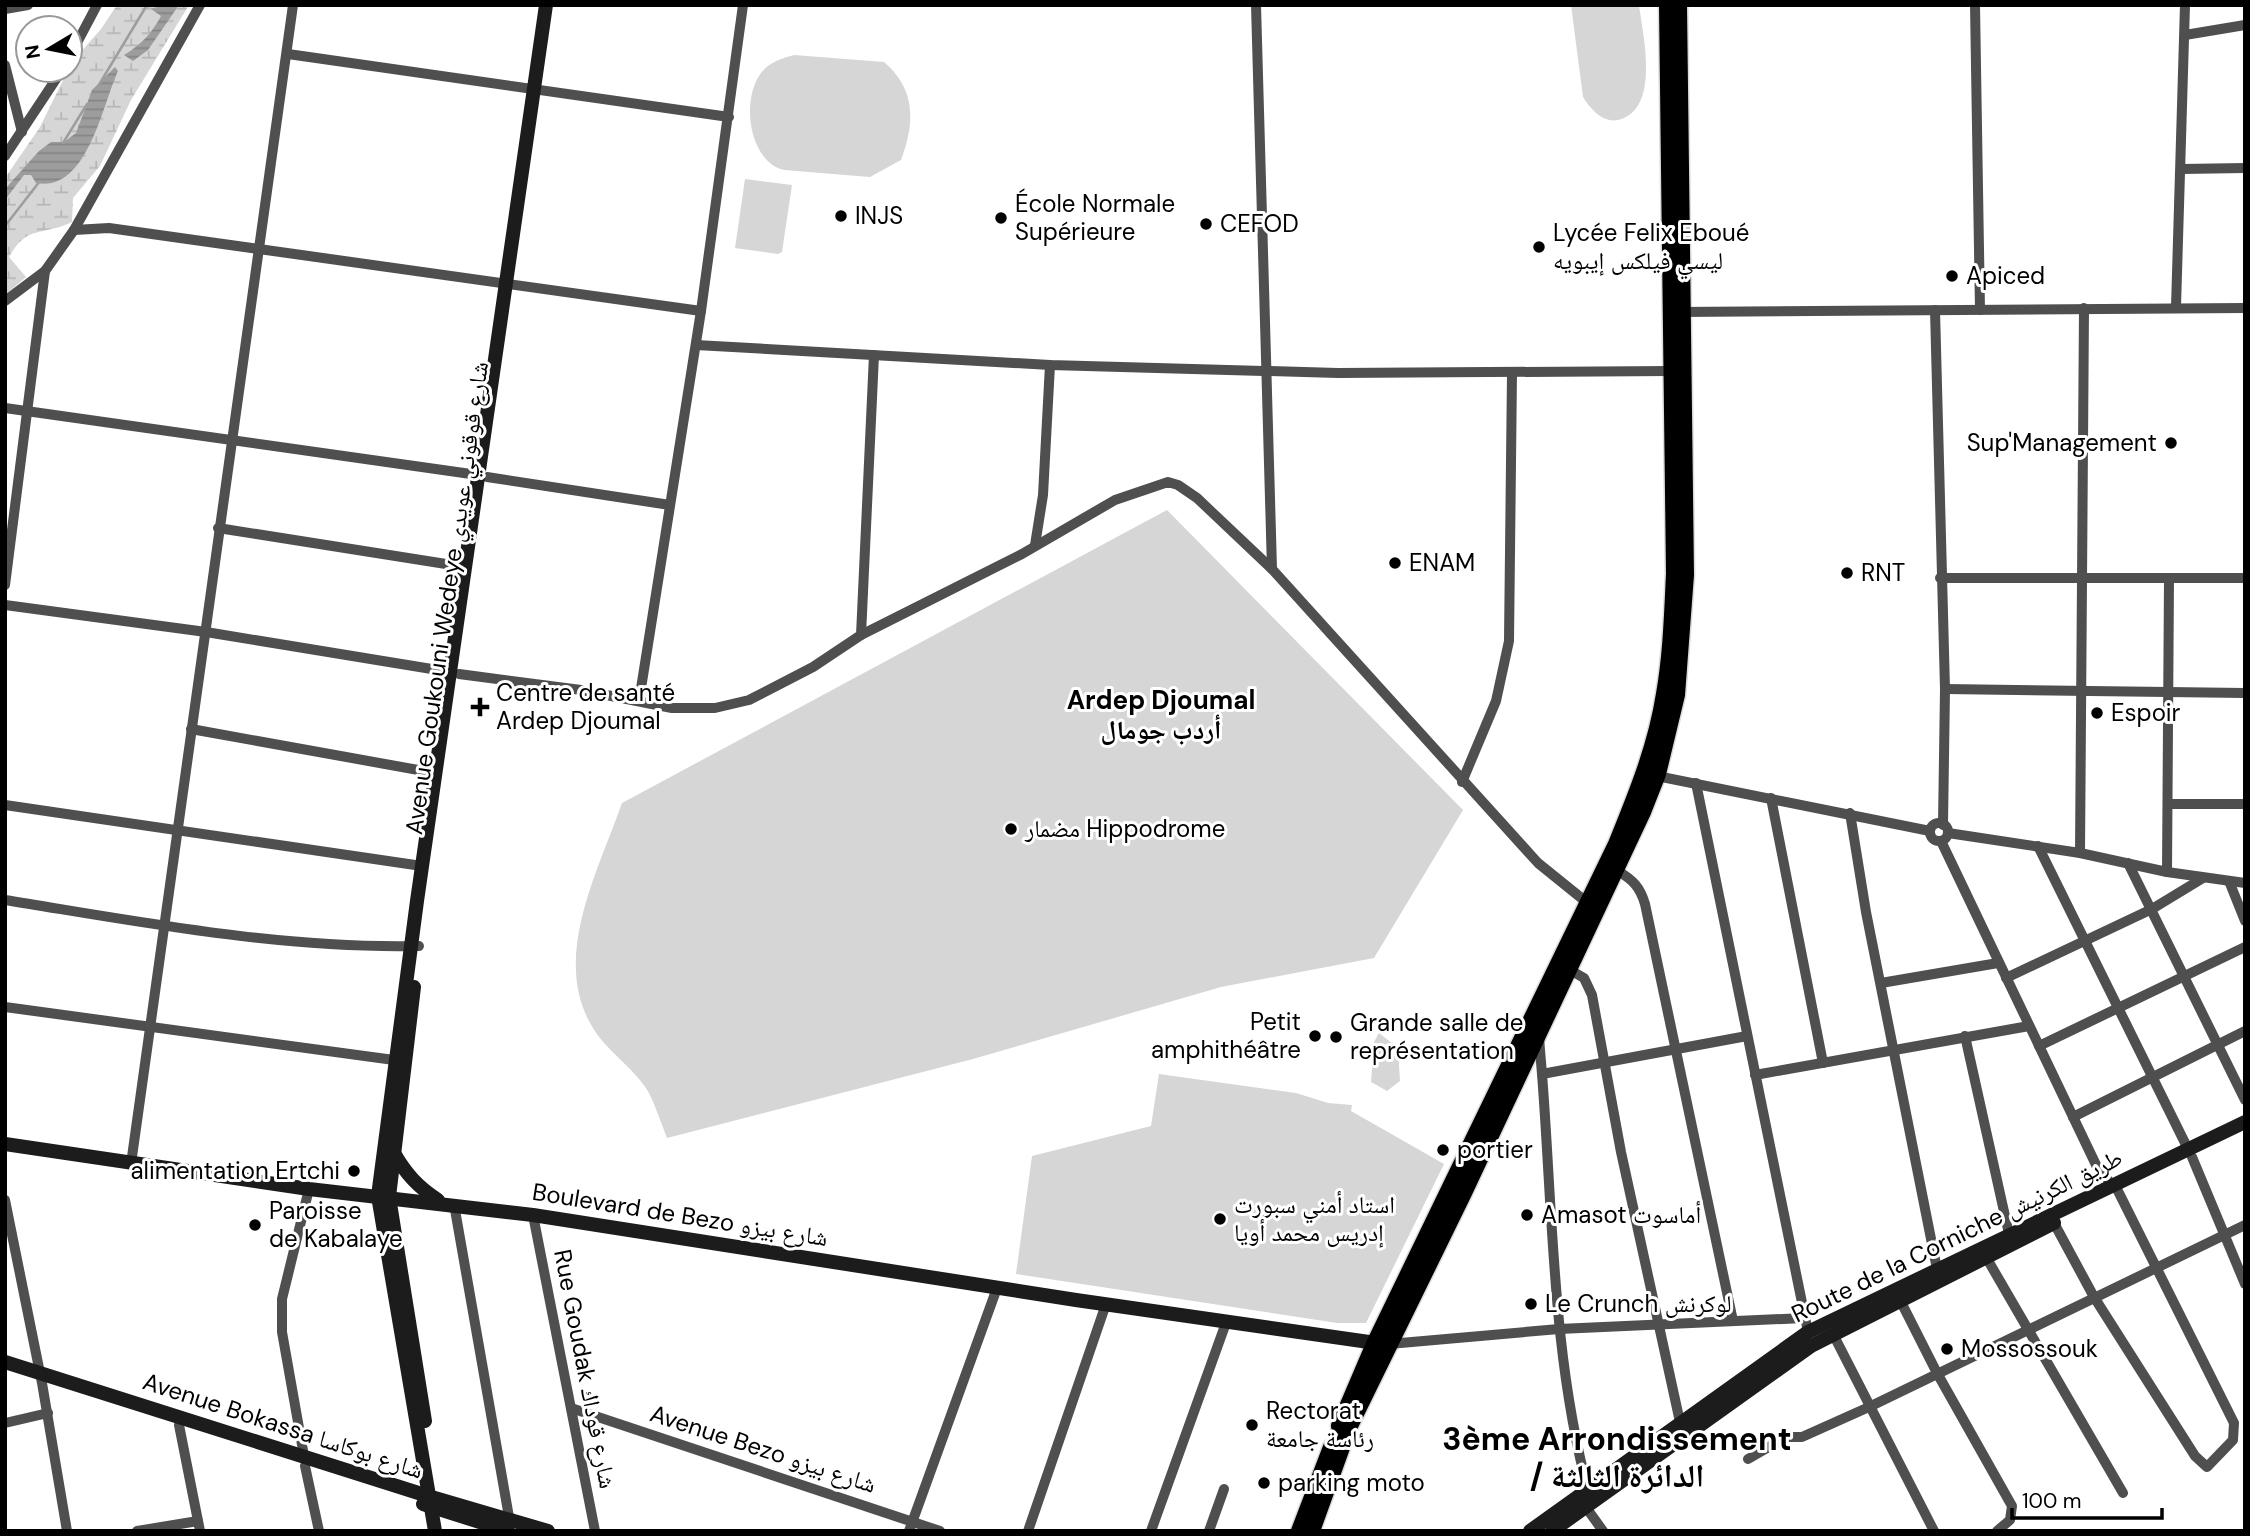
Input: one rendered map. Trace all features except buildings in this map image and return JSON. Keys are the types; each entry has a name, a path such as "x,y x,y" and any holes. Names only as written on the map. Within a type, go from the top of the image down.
{"main road":[{"path":"1457,1189 1570,970 1593,906 1618,871 1651,775 1665,694 1677,645 1686,575 1674,130 1667,5"},
{"path":"1674,130 1679,5"},
{"path":"1677,312 1670,372 1677,645"},
{"path":"1298,1531 1381,1344 1593,906 1651,775"},
{"path":"1312,1531 1381,1344"}],"street":[{"path":"5,9 28,5"},
{"path":"84,30 97,5"},
{"path":"5,301 45,271 74,230 200,5"},
{"path":"131,1164 148,1027 293,5"},
{"name":"Avenue Goukouni Wedeye شارع قوقوني عويدي","path":"539,88 546,5"},
{"name":"Avenue Goukouni Wedeye شارع قوقوني عويدي","path":"384,1197 394,1060 415,946 539,88 555,5"},
{"path":"639,701 696,345 743,5"},
{"path":"1256,5 1264,370 1272,569"},
{"path":"1975,5 1980,310"},
{"path":"2176,307 2185,5"},
{"path":"2185,34 2245,25"},
{"path":"288,54 729,117"},
{"path":"5,65 22,132"},
{"path":"5,156 53,84"},
{"path":"2182,169 2245,168"},
{"path":"74,230 109,228 259,247 701,311"},
{"path":"5,585 10,510 28,412 45,271"},
{"path":"2080,853 2084,308"},
{"path":"1677,312 2245,308"},
{"path":"1935,310 1945,689 1944,833 1998,963 2098,1169 2115,1189 2234,1423 2233,1440 2207,1467 2195,1456 2094,1297 2054,1223"},
{"path":"696,345 1050,365 1512,373 1670,372"},
{"path":"861,635 874,355"},
{"path":"1035,545 1043,495 1050,365"},
{"path":"1462,782 1496,701 1509,641 1512,373"},
{"path":"5,408 670,505"},
{"name":"Avenue Goukouni Wedeye شارع قوقوني عويدي","path":"384,1197 394,1153 422,866 435,772 454,673 465,567 483,476"},
{"path":"5,605 206,632 693,709 715,708 749,700 813,667 861,635 1035,545 1115,500 1168,482 1178,485 1197,498 1272,569 1538,863 1593,906"},
{"path":"218,528 465,567"},
{"path":"1940,578 2245,578"},
{"path":"2167,872 2169,578"},
{"path":"1945,689 2245,692"},
{"path":"191,729 435,772"},
{"path":"1651,775 1930,831 1933,839 1944,833 2038,846 2167,872 2245,883"},
{"path":"1381,1344 1559,1329 1734,1321 1806,1325 1696,783"},
{"path":"1772,798 1823,1063"},
{"path":"2168,804 2245,804"},
{"path":"5,805 422,866"},
{"path":"1850,813 1937,1269"},
{"path":"2038,846 2190,1153 2245,1284"},
{"path":"2128,863 2245,1100"},
{"path":"1618,871 1641,890 1734,1321"},
{"path":"2006,978 2152,909 2204,878"},
{"path":"2228,881 2245,921"},
{"path":"5,900 163,925 275,939 415,946"},
{"path":"2039,1046 2245,947"},
{"path":"1881,983 1998,963"},
{"path":"1570,970 1584,978 1589,986 1680,1422"},
{"path":"5,1007 394,1060"},
{"path":"1755,1076 2029,1026"},
{"path":"1538,1031 1559,1329 1588,1499 1603,1531"},
{"path":"2073,1117 2245,1031"},
{"path":"1542,1074 1747,1036"},
{"path":"1965,1036 2009,1234"},
{"name":"Route de la Corniche طريق الكرنيش","path":"1552,1531 1680,1422 1806,1325 2115,1189 2190,1153 2245,1122"},
{"name":"Route de la Corniche طريق الكرنيش","path":"2190,1153 2245,1132"},
{"name":"Boulevard de Bezo شارع بيزو","path":"5,1144 310,1189 533,1215 1381,1344"},
{"path":"394,1153 404,1171 421,1189 448,1203 508,1524"},
{"path":"310,1189 282,1299 282,1332 318,1531"},
{"name":"Route de la Corniche طريق الكرنيش","path":"1530,1531 1588,1499 1833,1334 2054,1223 2115,1189"},
{"path":"384,1197 434,1503 435,1531"},
{"path":"5,1200 48,1413 67,1531"},
{"name":"Rue Goudak شارع قوداك","path":"533,1215 595,1531"},
{"path":"1748,1459 1785,1438 1802,1437 1869,1407 2245,1225"},
{"path":"1986,1257 2123,1493"},
{"path":"911,1526 997,1287"},
{"path":"1900,1300 1937,1373 2012,1506 2010,1520 1997,1531"},
{"path":"1028,1531 1106,1304"},
{"path":"1150,1531 1227,1320"},
{"path":"1833,1334 1934,1531"},
{"name":"Avenue Bokassa شارع بوكاسا","path":"5,1362 41,1378 179,1425 305,1461"},
{"name":"Avenue Bokassa شارع بوكاسا","path":"5,1371 41,1378 434,1503 508,1524 548,1531"},
{"name":"Avenue Bezo شارع بيزو","path":"571,1408 911,1526 940,1531"},
{"path":"5,1423 48,1413"},
{"path":"137,1531 199,1526 179,1425"},
{"path":"1209,1531 1224,1489"},
{"path":"434,1503 444,1531"}],"green space":[{"path":"117,5 189,5 131,100 100,166 73,198 72,222 29,235 22,240 9,257 26,277 5,295 5,178 40,127 61,84 84,84 84,48"},
{"path":"1571,5 1639,5 1645,52 1645,87 1640,102 1631,113 1618,120 1602,117 1583,97"},
{"path":"794,55 884,62 902,84 910,107 909,133 901,160 870,177 784,170 762,155 751,128 751,98 755,84 767,66"},
{"path":"745,179 792,185 782,252 778,254 735,248"},
{"name":"مضمار Hippodrome","path":"1167,510 1463,810 1374,958 1221,987 973,1059 667,1138 652,1098 644,1085 599,1037 584,1010 577,981 576,951 581,920 622,803"},
{"path":"1379,1033 1398,1048 1400,1081 1387,1091 1371,1082 1374,1042"},
{"name":"استاد أمني سبورت إدريس محمد أويا","path":"1159,1074 1296,1093 1328,1103 1352,1105 1351,1111 1444,1164 1366,1323 1337,1323 1016,1274 1032,1156 1151,1126"}],"shaded area":[{"path":"163,5 179,5 148,50 133,61 124,55 141,43 161,16 151,9"},
{"path":"115,67 118,71 90,144 80,161 68,175 54,182 36,183 31,175 24,175 5,200 5,189 39,151 51,142 64,142 76,133 92,90"}],"waterway":[{"path":"100,83 147,5"},
{"path":"63,143 87,104"},
{"path":"5,226 40,181"}],"place":[{"name":"INJS","path":"841,216"},
{"name":"École Normale Supérieure","path":"1001,218"},
{"name":"CEFOD","path":"1206,224"},
{"name":"Lycée Felix Eboué ليسي فيلكس إيبويه","path":"1539,247"},
{"name":"Apiced","path":"1952,276"},
{"name":"Sup'Management","path":"2171,443"},
{"name":"ENAM","path":"1395,563"},
{"name":"RNT","path":"1847,573"},
{"name":"Centre de santé Ardep Djoumal","path":"480,707"},
{"name":"Espoir","path":"2097,713"},
{"name":"مضمار Hippodrome","path":"1011,829"},
{"name":"Petit amphithéâtre","path":"1315,1036"},
{"name":"Grande salle de représentation","path":"1336,1037"},
{"name":"portier","path":"1443,1150"},
{"name":"alimentation Ertchi","path":"354,1171"},
{"name":"Amasot أماسوت","path":"1527,1215"},
{"name":"استاد أمني سبورت إدريس محمد أويا","path":"1220,1219"},
{"name":"Paroisse de Kabalaye","path":"255,1225"},
{"name":"Le Crunch لوكرنش","path":"1531,1304"},
{"name":"Mossossouk","path":"1947,1349"},
{"name":"Rectorat رئاسة جامعة","path":"1252,1425"},
{"name":"parking moto","path":"1264,1483"}],"district":[{"name":"Ardep Djoumal أردب جومال","path":"1161,715"},
{"name":"3ème Arrondissement / الدائرة الثالثة","path":"1617,1458"}]}
